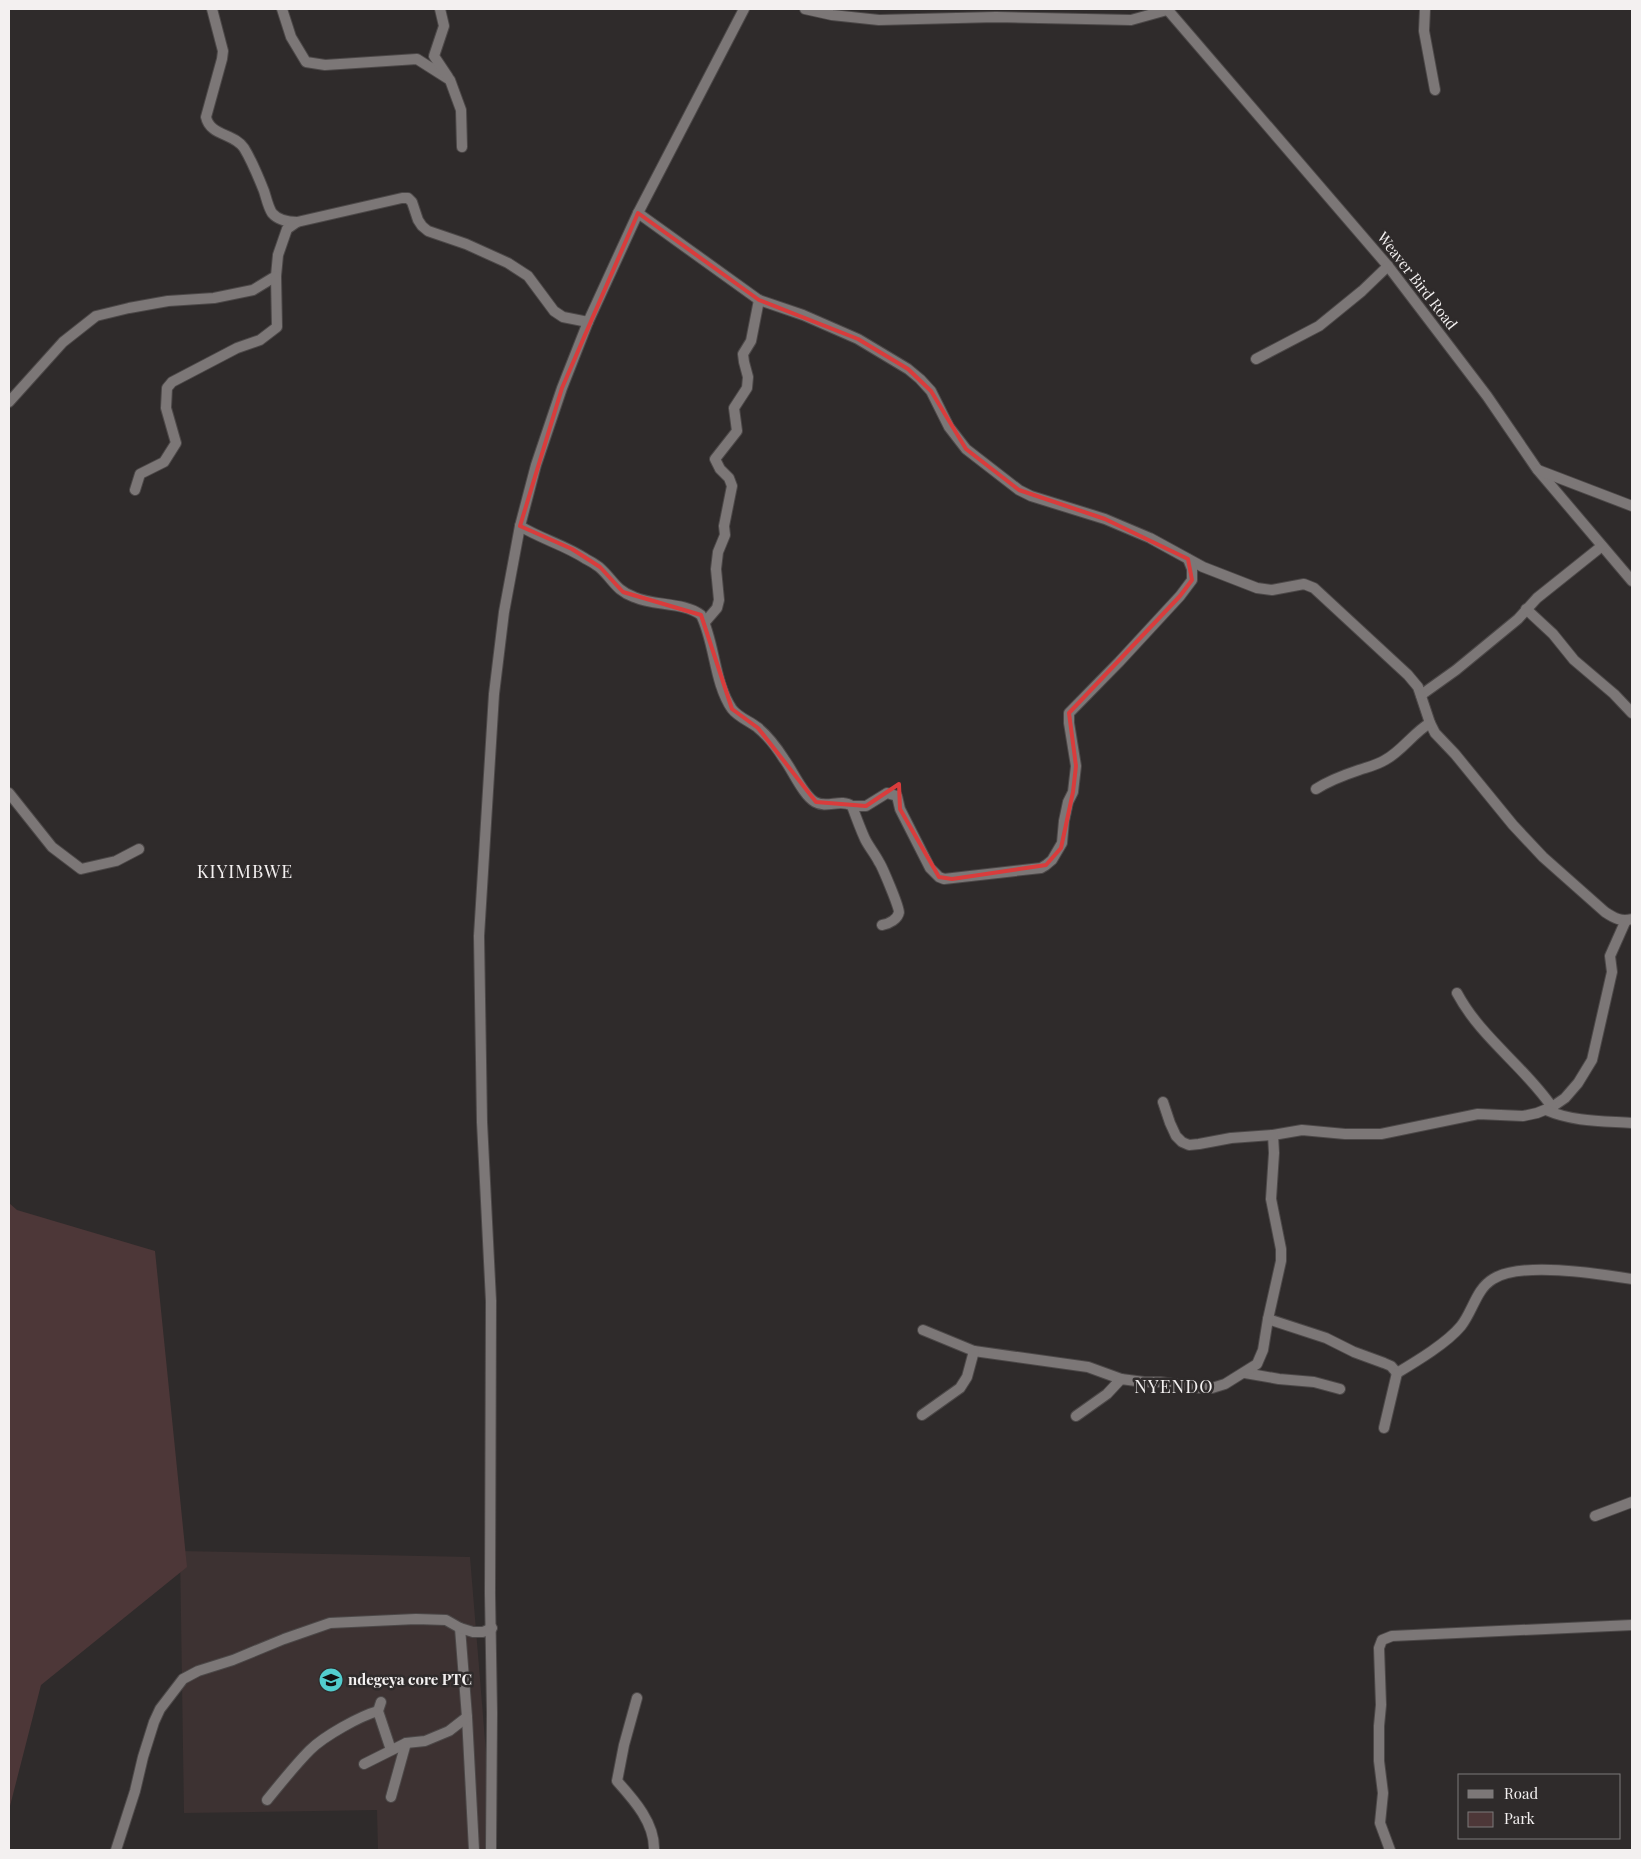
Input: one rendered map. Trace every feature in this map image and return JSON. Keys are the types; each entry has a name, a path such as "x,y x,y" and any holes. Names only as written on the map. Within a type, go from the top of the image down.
{"street":[{"path":"212,9 223,51 206,116 208,123 212,129 238,140 244,148 260,180 272,213 288,222 297,222 408,198 412,202 418,220 428,231 466,244 508,263 528,276 554,311 563,317 588,322"},
{"path":"282,9 291,37 306,62 324,64 417,59 450,80"},
{"path":"440,9 444,26 434,56 450,80 461,110 462,147"},
{"path":"491,1850 491,1301 482,1122 479,936 494,694 504,612 520,526 543,442 588,322 638,213 744,9"},
{"path":"806,9 832,15 879,20 996,17 1131,20 1167,9"},
{"name":"Weaver Bird Road","path":"1167,9 1388,266 1486,396 1538,469 1632,581"},
{"path":"1426,9 1424,31 1435,90"},
{"path":"638,213 759,300 803,315 858,339 908,369 931,391 949,427 966,449 1019,490 1031,496 1105,519 1150,538 1202,567 1257,588 1272,590 1304,584 1314,588 1408,675 1418,687 1435,733 1455,754 1513,825 1543,857 1605,912 1615,919 1629,920 1610,956 1609,963 1612,972 1592,1060 1578,1083 1565,1098 1549,1109 1523,1116 1478,1114 1381,1134 1345,1134 1302,1130 1272,1135 1230,1138 1189,1145 1182,1142 1176,1136 1163,1102"},
{"path":"135,490 140,474 164,462 176,443 166,408 167,388 172,382 237,348 260,340 276,327 278,255 287,229 297,222"},
{"path":"1256,358 1319,326 1356,296 1388,266"},
{"path":"9,402 63,342 96,316 168,301 214,298 254,290 276,276"},
{"path":"705,622 717,608 719,600 716,569 718,552 725,535 724,526 732,486 729,478 720,469 716,459 737,431 734,408 748,388 748,377 743,354 751,341 759,300"},
{"path":"1538,469 1632,506"},
{"path":"520,526 572,549 600,567 622,592 645,601 697,611 705,622 721,684 732,709 758,728 784,759 811,798 821,804 836,803 866,806 886,793 897,796 900,809 930,868 938,877 944,879 1046,866 1061,848 1066,812 1073,792 1076,766 1068,723 1069,713 1180,596 1192,580 1192,569 1188,559"},
{"path":"1421,695 1456,670 1518,619 1537,598 1602,546"},
{"path":"1526,610 1553,634 1574,660 1614,694 1632,714"},
{"path":"1316,789 1340,776 1378,764 1387,759 1430,723"},
{"path":"9,793 52,847 81,869 116,861 139,849"},
{"path":"852,806 865,839 880,862 890,889 898,903 900,911 898,916 882,926"},
{"path":"1458,993 1474,1020 1542,1092 1549,1109 1572,1118 1594,1122 1632,1123"},
{"path":"923,1330 974,1351 1088,1367 1121,1379 1212,1388 1225,1384 1245,1373 1253,1368 1263,1350 1281,1260 1281,1249 1271,1199 1274,1153 1272,1135"},
{"path":"1384,1428 1397,1373 1447,1340 1464,1323 1483,1289 1494,1278 1506,1274 1545,1269 1632,1279"},
{"path":"1268,1319 1326,1338 1354,1352 1391,1366 1397,1373"},
{"path":"922,1415 960,1388 967,1378 974,1351"},
{"path":"1245,1373 1279,1379 1314,1382 1340,1389"},
{"path":"1076,1416 1107,1394 1121,1379"},
{"path":"1594,1516 1632,1502"},
{"path":"116,1850 136,1791 143,1757 154,1722 160,1709 183,1679 198,1671 233,1660 330,1623 388,1619 446,1620 460,1628 473,1632 483,1632 492,1628"},
{"path":"1390,1850 1380,1822 1383,1793 1379,1761 1378,1726 1380,1705 1379,1648 1382,1640 1392,1636 1632,1625"},
{"path":"460,1628 474,1850"},
{"path":"637,1698 624,1745 617,1781 639,1806 654,1839 654,1850"},
{"path":"267,1800 312,1748 379,1706 390,1750"},
{"path":"364,1764 406,1743 425,1741 449,1731 467,1717"},
{"path":"391,1797 406,1743"}],"highlighted area":[{"path":"638,213 759,300 858,339 908,369 931,391 966,449 1019,490 1105,519 1188,559 1192,580 1180,596 1069,713 1076,766 1073,792 1061,848 1046,865 952,879 939,877 900,809 899,784 866,806 816,802 758,728 732,709 701,615 623,592 600,567 572,549 520,526 562,388"}],"shaded area":[{"name":"ndegeya core PTC","path":"180,1551 470,1557 494,1850 378,1850 377,1810 184,1813"}],"green space":[{"path":"9,1203 17,1210 155,1251 187,1567 41,1685 9,1810"}],"place":[{"name":"ndegeya core PTC","path":"331,1680"}],"district":[{"name":"KIYIMBWE","path":"245,872"},
{"name":"NYENDO","path":"1174,1387"}]}
